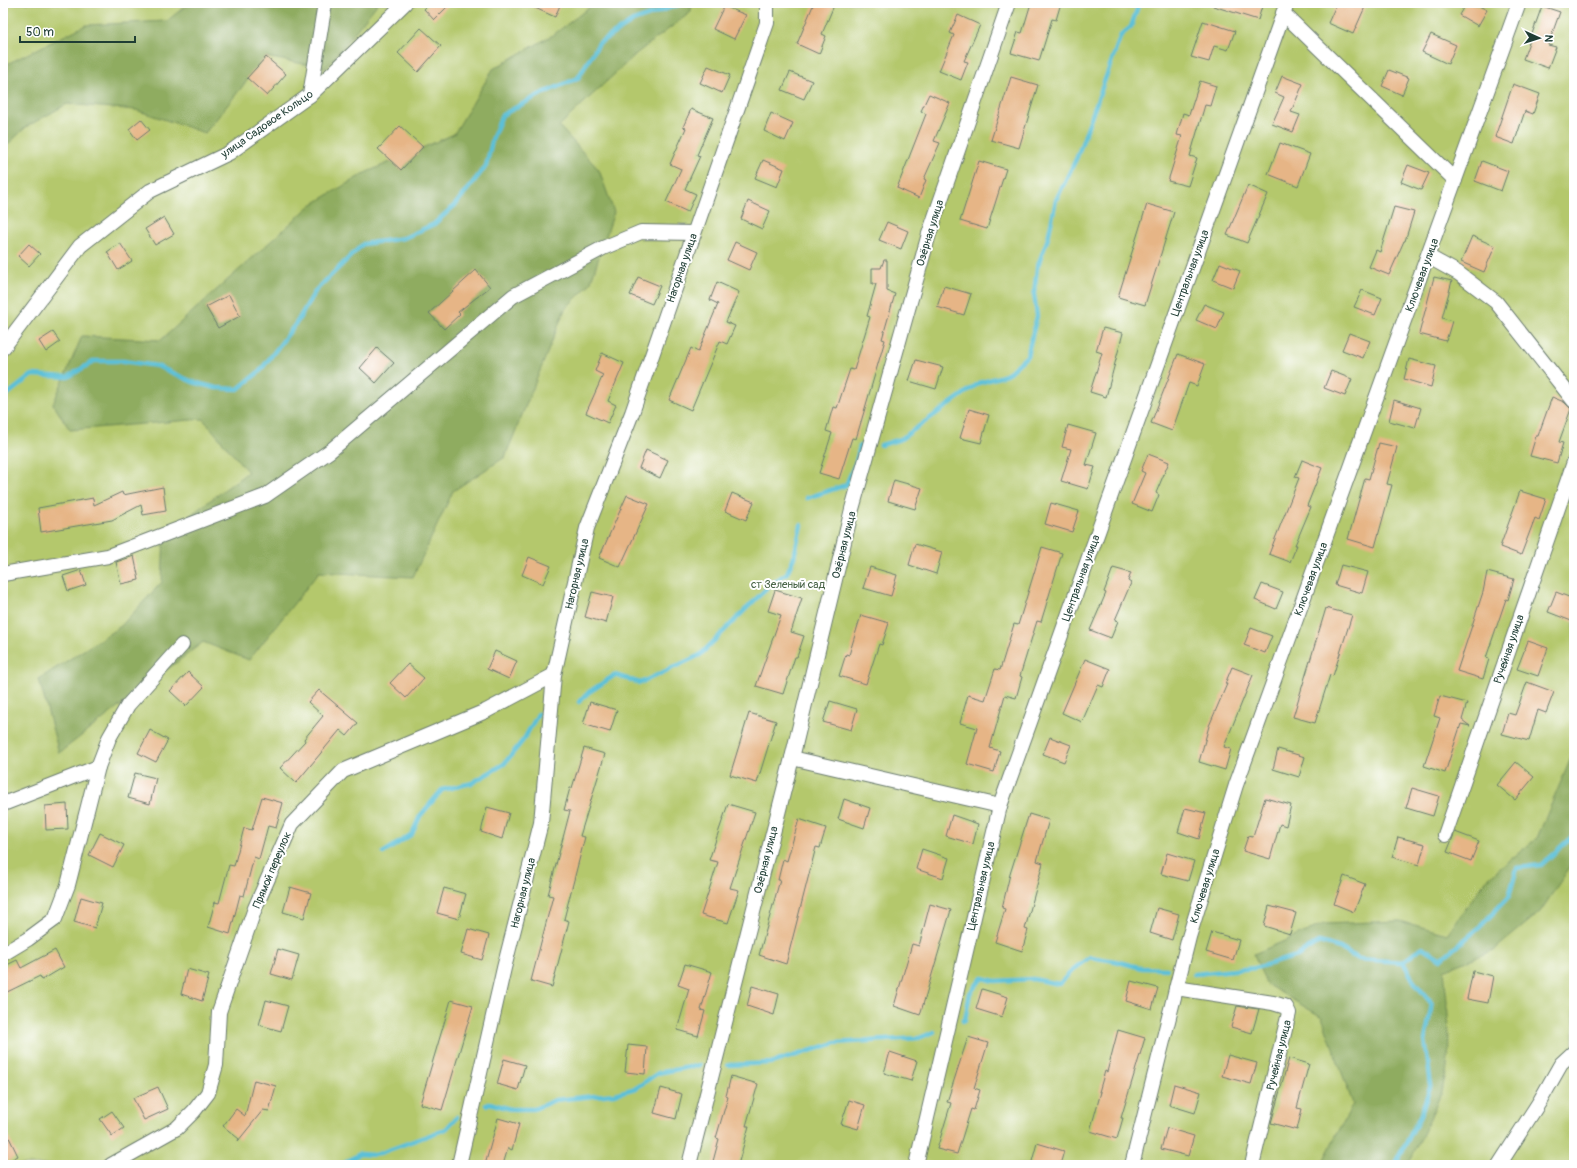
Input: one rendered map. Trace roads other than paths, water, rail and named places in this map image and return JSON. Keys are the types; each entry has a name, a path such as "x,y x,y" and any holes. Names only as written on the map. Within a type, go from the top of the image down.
{"street":[{"path":"310,95 325,3"},
{"name":"улица Садовое Кольцо","path":"3,348 80,246 150,191 229,152 310,95 405,3"},
{"name":"Нагорная улица","path":"459,1165 504,968 541,822 554,675 587,528 632,413 693,233 767,23 767,3"},
{"name":"Озёрная улица","path":"688,1165 792,758 852,509 928,234 1009,3"},
{"name":"Ключевая улица","path":"1132,1165 1189,937 1236,785 1429,257 1455,180 1519,3"},
{"path":"1285,8 1455,180"},
{"name":"Центральная улица","path":"916,1165 1000,806 1285,8"},
{"path":"3,574 108,556 265,496 330,451 513,296 603,248 641,232 693,233"},
{"path":"1429,257 1458,273 1496,302 1574,402"},
{"name":"Ручейная улица","path":"1445,835 1574,462"},
{"path":"3,954 28,939 55,919 68,885 98,767 108,738 128,705 182,645"},
{"name":"Прямой переулок","path":"112,1165 177,1128 194,1111 208,1093 216,1065 219,1012 255,908 292,824 343,772 486,711 554,675"},
{"path":"792,758 1000,806"},
{"path":"3,804 98,767"},
{"name":"Ручейная улица","path":"1176,988 1273,1002 1286,1007 1289,1013 1252,1165"},
{"path":"1499,1165 1540,1101 1561,1064 1574,1052"}],"waterway":[{"path":"3,398 32,375 68,377 94,361 123,361 157,366 193,382 216,388 238,389 260,371 297,322 316,290 363,244 404,238 434,224 455,205 486,166 493,137 502,115 541,94 578,78 599,43 633,21 684,3"},
{"path":"881,445 901,439 979,383 1006,375 1027,356 1037,316 1034,294 1037,268 1048,238 1056,200 1077,157 1121,35 1131,27 1139,3"},
{"path":"807,498 846,485 856,462 860,446"},
{"path":"579,702 589,692 615,675 640,683 700,655 770,585 787,573 794,557 801,525"},
{"path":"383,853 412,834 420,816 442,790 472,783 504,764 524,739 538,714"},
{"path":"1395,1165 1420,1116 1431,1085 1425,1040 1432,1004 1415,983 1403,962 1422,947 1441,959 1479,928 1509,896 1517,868 1541,865 1574,835"},
{"path":"1194,974 1255,968 1297,956 1319,942 1340,948 1358,959 1403,962"},
{"path":"963,1021 965,1020 970,993 982,978 995,981 1033,979 1059,984 1076,967 1090,957 1115,961 1142,968 1167,969"},
{"path":"728,1065 771,1063 835,1043 919,1038 934,1032"},
{"path":"486,1105 490,1103 510,1109 534,1109 555,1100 614,1094 636,1088 658,1073 700,1065"},
{"path":"342,1165 359,1154 375,1155 446,1129 457,1117"}],"park label":[{"name":"ст Зеленый сад","path":"788,584"}]}
